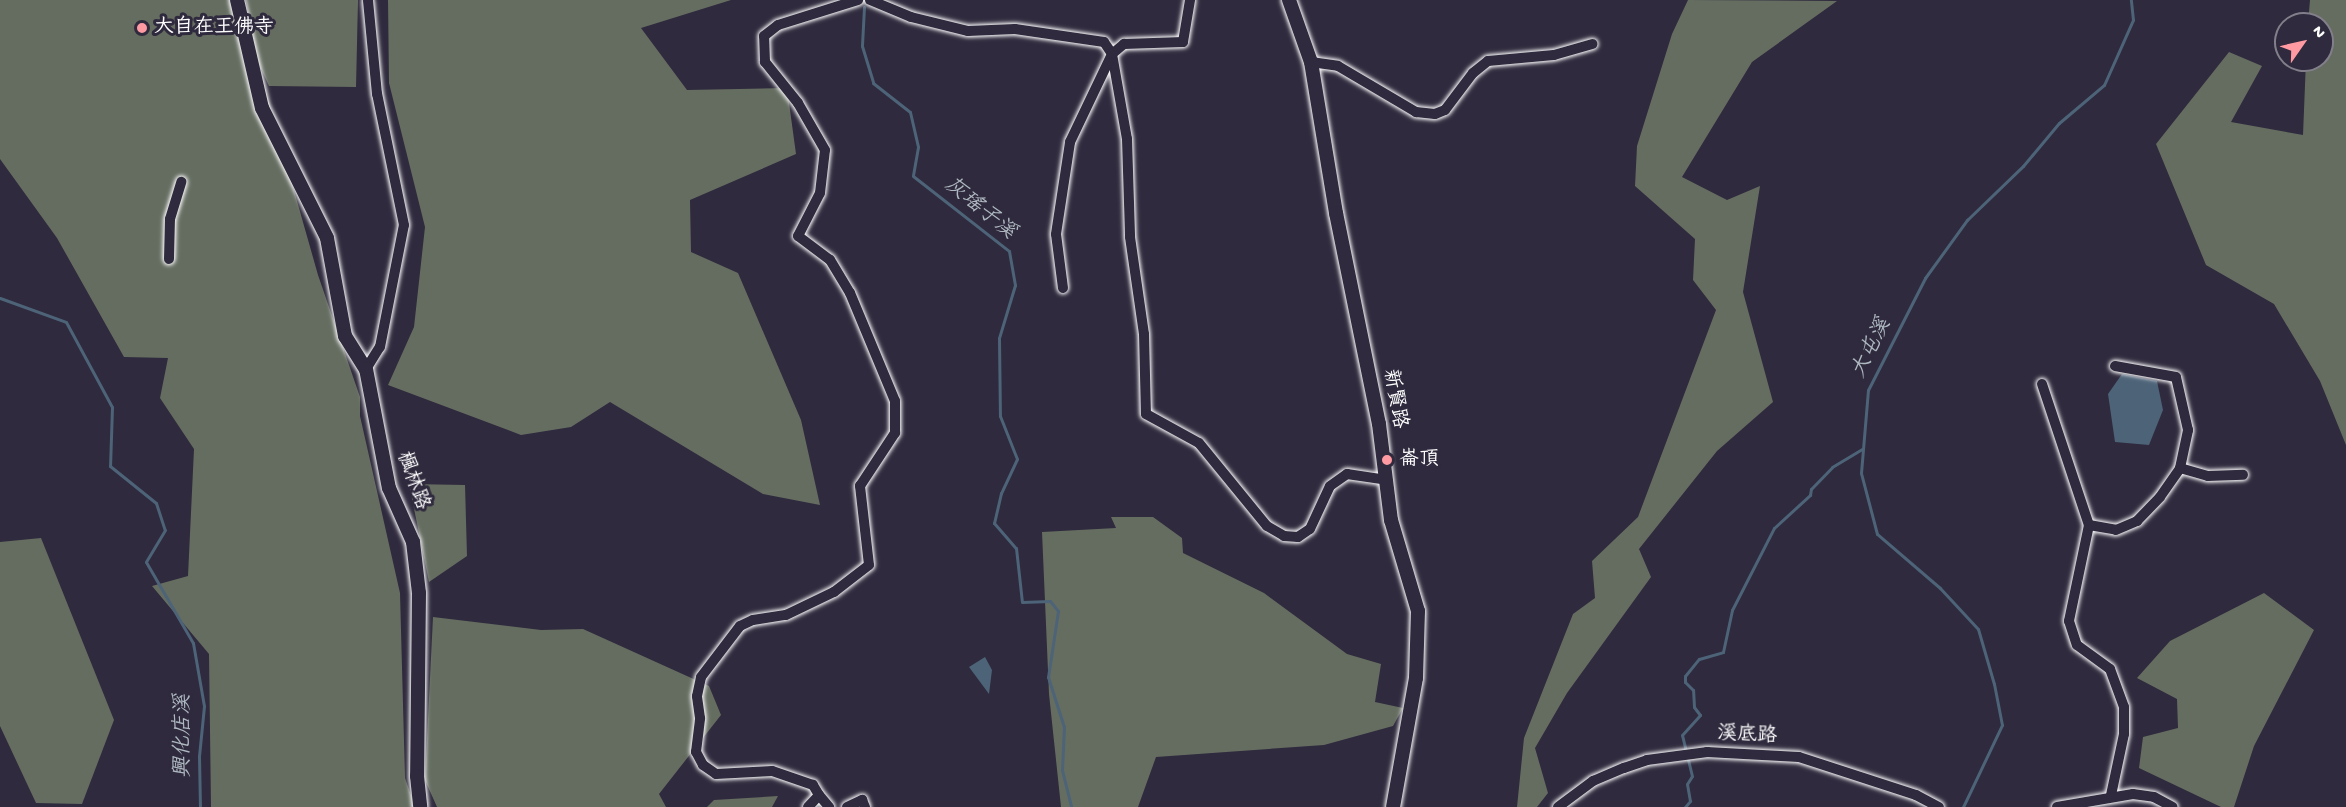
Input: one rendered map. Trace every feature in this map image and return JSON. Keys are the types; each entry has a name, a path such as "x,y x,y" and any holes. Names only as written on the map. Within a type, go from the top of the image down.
{"street":[{"name":"楓林路","path":"237,0 262,108 327,238 345,336 366,369 389,488 405,516 418,566 421,683 417,776 420,807"},
{"path":"366,369 380,347 404,225 377,94 368,0"},
{"path":"829,807 813,785 772,771 716,774 704,765 696,752 700,718 697,696 701,677 740,626 753,620 786,615 834,592 869,565 860,486 895,433 895,401 845,285 830,260 798,236 819,193 825,150 798,103 765,62 764,36 778,25 858,0"},
{"path":"870,0 911,17 968,31 1015,29 1104,42 1112,54 1127,139 1130,237 1144,334 1146,414 1199,443 1267,526 1284,536 1298,537 1310,530 1330,486 1347,474 1387,480"},
{"path":"1063,288 1056,234 1070,142 1112,54 1124,44 1183,42 1190,0"},
{"name":"新賢路","path":"1289,0 1311,62 1387,480 1391,520 1418,611 1419,644 1393,807"},
{"path":"1311,62 1338,66 1416,112 1435,114 1445,110 1473,73 1488,61 1554,55 1592,44"},
{"path":"169,259 170,219 182,182"},
{"path":"2089,525 2116,530 2137,521 2160,497 2180,468 2188,430 2176,377 2115,366"},
{"path":"2042,384 2089,525 2069,621 2077,645 2110,669 2124,707 2124,734 2111,795"},
{"path":"2180,468 2208,476 2243,475"},
{"name":"溪底路","path":"1558,807 1593,781 1647,760 1694,753 1799,757 1916,795 1939,807"},
{"path":"808,807 819,795"},
{"path":"2056,807 2111,795 2154,797 2173,807"},
{"path":"848,807 862,800 865,807"}],"shaded area":[{"path":"0,0 241,0 254,44 246,0 358,0 356,87 269,86 257,60 318,275 360,397 360,416 400,593 405,778 415,807 211,807 209,654 152,586 188,576 194,449 160,398 168,358 124,357 57,238 0,159"},
{"path":"388,0 731,0 641,28 687,90 787,88 796,154 690,200 691,252 738,273 801,420 820,505 763,494 610,402 571,427 521,435 388,385 414,327 425,227 389,83"},
{"path":"1688,0 1837,1 1752,62 1682,177 1727,200 1760,186 1743,292 1773,402 1717,451 1639,549 1651,577 1567,693 1535,748 1548,793 1537,807 1517,807 1524,738 1573,614 1595,598 1592,561 1638,517 1716,310 1693,280 1695,239 1635,186 1637,146 1672,34"},
{"path":"2310,0 2346,0 2346,445 2320,381 2274,304 2206,265 2156,144 2229,52 2262,66 2231,122 2303,135 2306,72 2334,72 2334,12 2309,12"},
{"path":"409,484 465,485 467,556 429,582"},
{"path":"1111,517 1153,517 1182,538 1183,553 1264,593 1347,654 1381,664 1375,702 1403,708 1393,726 1324,745 1156,757 1138,807 1061,807 1049,694 1042,532 1116,528"},
{"path":"41,538 114,720 82,804 36,803 0,726 0,542"},
{"path":"2264,593 2314,630 2254,746 2234,807 2221,807 2139,768 2143,737 2178,728 2177,699 2137,678 2170,641"},
{"path":"433,617 541,630 583,629 709,686 721,715 659,794 666,807 437,807 425,780"},
{"path":"778,796 772,807 707,807 714,800"}],"water":[{"path":"2122,374 2157,381 2163,410 2149,445 2115,442 2108,394"},
{"path":"985,657 992,670 989,694 969,667"}],"waterway":[{"name":"大屯溪","path":"1963,807 2002,725 1994,684 1978,629 1940,588 1877,534 1861,473 1868,390 1925,278 1967,220 2023,166 2059,123 2104,85 2133,20 2131,0"},
{"name":"灰瑤子溪","path":"864,7 862,46 873,83 910,112 918,147 913,176 1009,251 1015,285 999,338 1000,416 1017,459 1001,493 994,523 1016,548 1022,602 1050,601 1058,611 1048,677 1064,727 1062,770 1071,807"},
{"name":"興化店溪","path":"0,298 66,322 112,407 110,466 156,503 165,530 146,562 193,643 204,706 199,756 200,807"},
{"path":"1685,807 1690,801 1687,784 1692,776 1682,735 1700,715 1694,707 1693,690 1685,682 1685,676 1699,659 1723,652 1732,610 1774,528 1810,495 1811,489 1832,467 1862,449"}],"place":[{"name":"大自在王佛寺","path":"142,28"},
{"name":"崙頂","path":"1387,460"}]}
